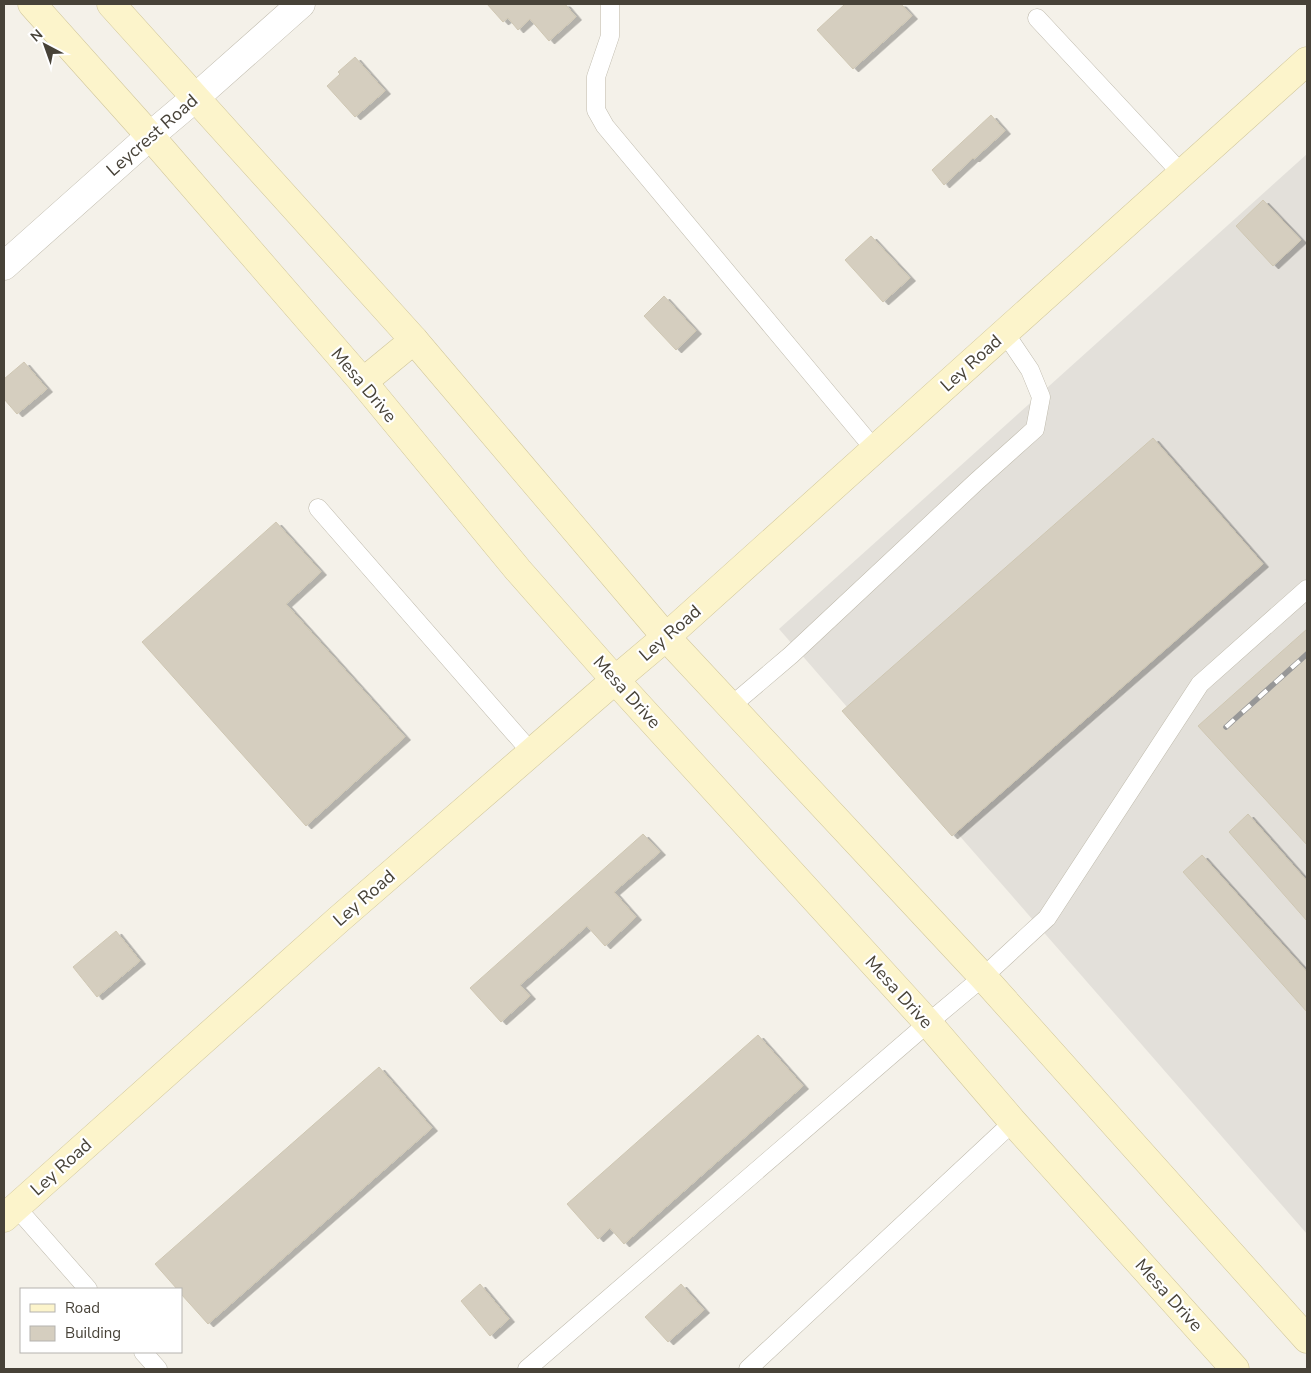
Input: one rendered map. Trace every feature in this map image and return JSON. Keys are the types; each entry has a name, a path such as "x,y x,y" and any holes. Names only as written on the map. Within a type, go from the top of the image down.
{"main road":[{"name":"Mesa Drive","path":"32,4 150,136 363,382 518,570 615,680 928,1023 1014,1122 1236,1369"},
{"path":"111,4 414,340 666,637 983,977 1307,1339"},
{"name":"Ley Road","path":"10,1212 338,920 666,637 1307,61"},
{"path":"363,382 414,340"}],"street":[{"name":"Leycrest Road","path":"4,266 301,4"}],"lane":[{"path":"610,4 610,36 596,77 596,110 605,126 874,450"},
{"path":"1037,18 1182,174"},
{"path":"731,706 791,655 976,481 1035,429 1041,397 1030,370 1004,333"},
{"path":"318,508 532,752"},
{"path":"527,1369 983,977 1047,918 1200,684 1307,589"},
{"path":"748,1369 1014,1122"},
{"path":"10,1212 87,1288"},
{"path":"144,1353 158,1369"}],"shaded area":[{"path":"1307,154 1307,1234 779,629"}],"building":[{"path":"487,4 565,4 576,17 549,41 530,19 518,30 508,18 503,22"},
{"path":"845,4 901,4 912,16 853,69 817,30"},
{"path":"355,57 385,91 355,117 327,86 340,74 338,72"},
{"path":"991,115 1005,131 944,185 932,170"},
{"path":"1263,200 1301,240 1273,266 1236,226"},
{"path":"871,236 910,278 883,302 845,260"},
{"path":"664,296 696,331 676,350 644,316"},
{"path":"24,362 47,389 17,414 4,399 4,379"},
{"path":"1153,438 1263,564 952,836 842,711"},
{"path":"276,522 321,572 286,604 405,737 306,826 142,642"},
{"path":"1307,629 1307,845 1198,726"},
{"path":"1248,814 1307,881 1307,921 1229,832"},
{"path":"643,834 660,852 614,892 636,917 605,946 587,926 520,985 530,996 501,1022 470,988"},
{"path":"1202,855 1307,972 1307,1012 1183,872"},
{"path":"116,931 140,961 97,997 73,967"},
{"path":"758,1035 803,1086 624,1244 610,1228 598,1239 567,1204"},
{"path":"379,1067 432,1128 208,1324 182,1295 182,1288 176,1288 155,1264"},
{"path":"480,1284 509,1319 490,1336 461,1301"},
{"path":"681,1284 704,1310 668,1342 645,1317"}],"railway":[{"path":"1226,727 1307,654"}]}
